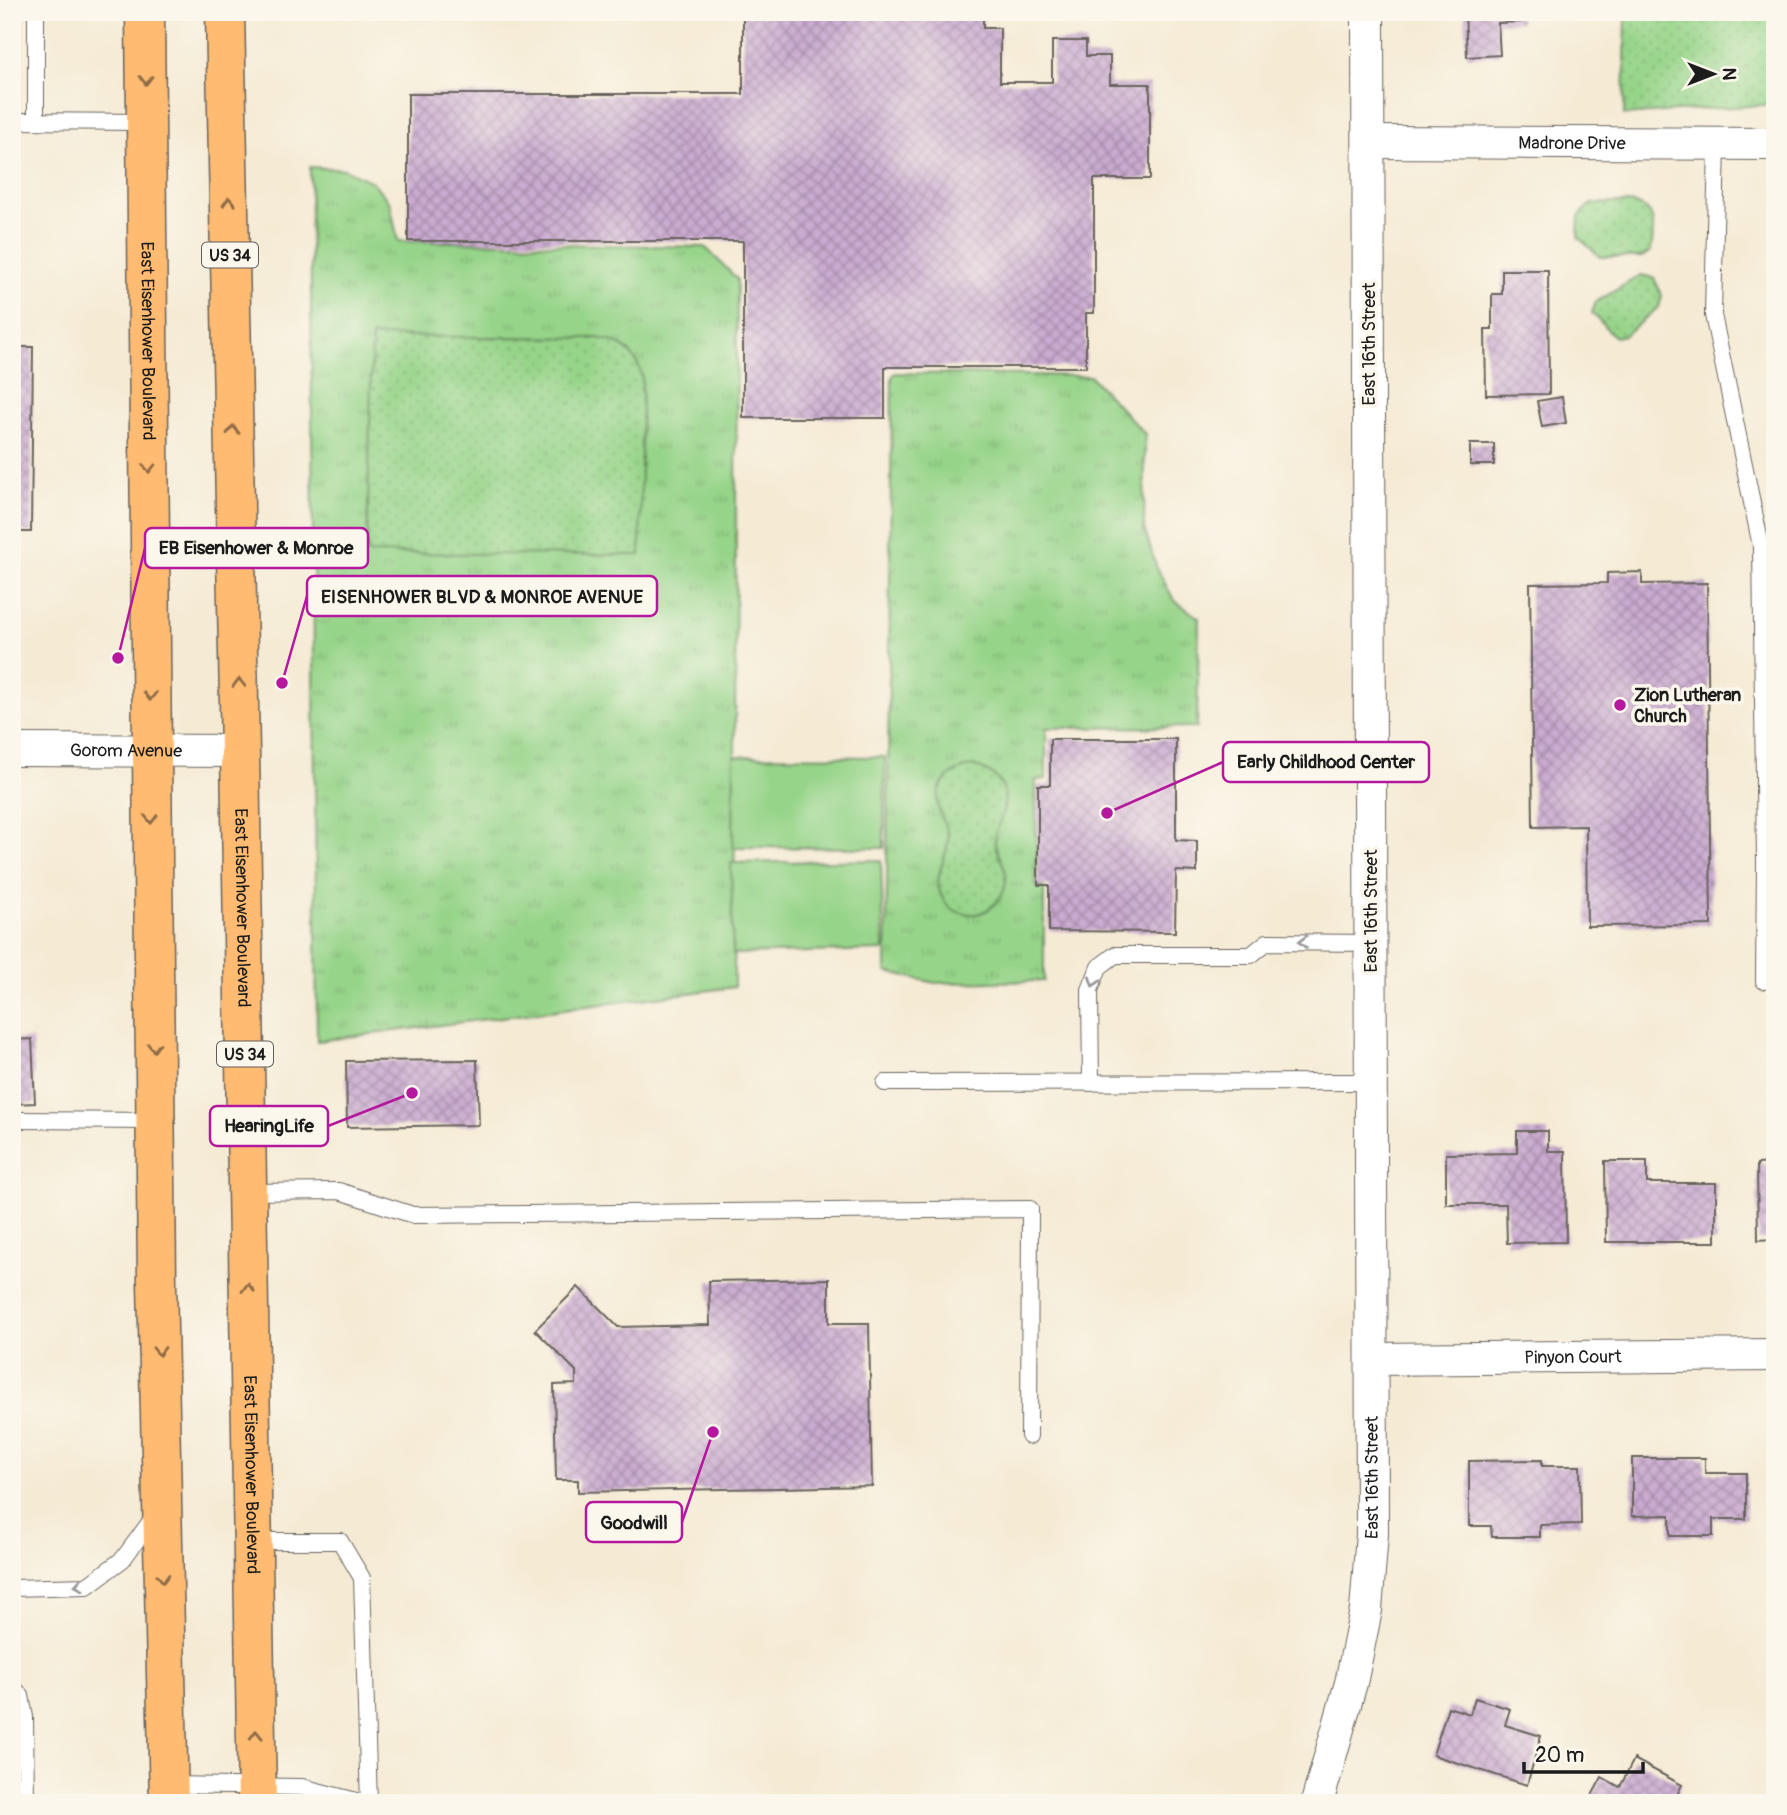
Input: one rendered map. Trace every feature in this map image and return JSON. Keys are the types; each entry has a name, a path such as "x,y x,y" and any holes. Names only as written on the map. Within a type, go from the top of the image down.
{"highway":[{"name":"East Eisenhower Boulevard","path":"145,12 155,1121 168,1794"},
{"name":"East Eisenhower Boulevard","path":"225,12 240,751 256,1795"}],"street":[{"name":"East 16th Street","path":"1317,1803 1351,1683 1366,1610 1371,1534 1368,12"},
{"name":"Madrone Drive","path":"1369,142 1775,144"},
{"name":"Gorom Avenue","path":"12,750 240,751"},
{"name":"Pinyon Court","path":"1371,1359 1775,1355"}],"lane":[{"path":"36,12 36,121"},
{"path":"12,121 146,122"},
{"path":"1717,144 1713,315 1760,546 1765,850 1764,981"},
{"path":"1091,1083 1090,990 1100,967 1115,955 1251,955 1267,942 1371,943"},
{"path":"885,1083 1371,1082"},
{"path":"12,1120 155,1121"},
{"path":"247,1192 339,1191 414,1215 1030,1209 1028,1436"},
{"path":"12,1588 87,1586 123,1559 162,1507"},
{"path":"168,1794 256,1795 302,1787 366,1803 362,1578 340,1541 253,1541"},
{"path":"12,1686 21,1696 25,1717 26,1803"}],"green space":[{"path":"1626,12 1775,12 1775,104 1624,115"},
{"path":"310,167 344,169 373,182 390,203 398,241 705,247 737,279 734,987 317,1041"},
{"path":"1591,204 1634,204 1648,211 1653,226 1651,251 1642,257 1600,257 1578,237 1579,216"},
{"path":"1641,275 1654,278 1662,296 1659,307 1625,335 1615,337 1592,313 1596,302"},
{"path":"372,336 597,338 614,342 626,349 636,360 642,376 640,555 367,553"},
{"path":"895,373 1090,376 1145,434 1144,528 1157,569 1174,600 1199,618 1197,727 1046,728 1046,779 1036,780 1036,886 1044,887 1044,981 935,983 886,972 892,377"},
{"path":"734,756 885,757 884,848 733,847"},
{"path":"973,766 991,774 1004,791 1004,808 995,840 1006,882 1001,897 990,908 983,912 967,914 949,907 938,886 948,841 938,797 947,778"},
{"path":"881,860 884,950 733,954 731,863"}],"building":[{"path":"12,12 18,12 19,63 12,63"},
{"path":"743,12 983,12 983,28 1000,28 1000,82 1052,82 1052,41 1086,41 1086,56 1110,56 1110,84 1150,84 1150,179 1094,179 1094,313 1086,313 1086,367 885,367 885,418 743,418 743,241 408,241 408,94 743,94"},
{"path":"1465,12 1520,12 1521,22 1498,23 1500,55 1467,57"},
{"path":"12,199 17,199 15,312 12,312"},
{"path":"1502,270 1548,270 1549,394 1486,395 1485,329 1492,329 1492,294 1502,294"},
{"path":"12,347 33,347 31,532 12,532"},
{"path":"1562,397 1566,423 1542,427 1537,401"},
{"path":"1470,444 1494,444 1494,465 1470,465"},
{"name":"Zion Lutheran Church","path":"1642,572 1642,584 1707,583 1711,925 1587,926 1586,826 1533,827 1530,584 1607,583 1607,573"},
{"path":"1050,739 1176,739 1176,840 1197,841 1197,872 1176,871 1175,932 1049,931 1049,885 1038,885 1038,785 1050,785"},
{"path":"32,1039 35,1103 12,1104 12,1040"},
{"path":"477,1060 479,1125 347,1127 346,1061"},
{"path":"1517,1131 1548,1131 1548,1151 1565,1151 1566,1242 1507,1243 1506,1204 1446,1204 1446,1154 1517,1153"},
{"path":"1605,1161 1647,1161 1647,1183 1716,1183 1716,1242 1606,1242"},
{"path":"1775,1163 1775,1239 1758,1240 1757,1164"},
{"path":"829,1279 829,1323 869,1323 872,1486 578,1492 578,1480 556,1480 554,1385 576,1384 576,1371 535,1330 578,1287 618,1327 710,1325 709,1281"},
{"path":"1632,1458 1705,1458 1705,1473 1746,1473 1746,1519 1713,1519 1713,1536 1670,1536 1670,1515 1632,1516"},
{"path":"1542,1460 1542,1466 1580,1466 1581,1524 1540,1525 1540,1537 1492,1537 1491,1526 1469,1526 1469,1461"},
{"path":"1475,1698 1510,1709 1505,1725 1541,1736 1527,1785 1433,1755 1448,1707 1470,1714"},
{"path":"1634,1759 1682,1785 1673,1803 1588,1803 1602,1777 1620,1787"}],"place":[{"name":"EB Eisenhower & Monroe","path":"118,658"},
{"name":"EISENHOWER BLVD & MONROE AVENUE","path":"282,683"},
{"name":"Zion Lutheran Church","path":"1620,705"},
{"name":"Early Childhood Center","path":"1107,813"},
{"name":"HearingLife","path":"412,1093"},
{"name":"Goodwill","path":"713,1432"}]}
